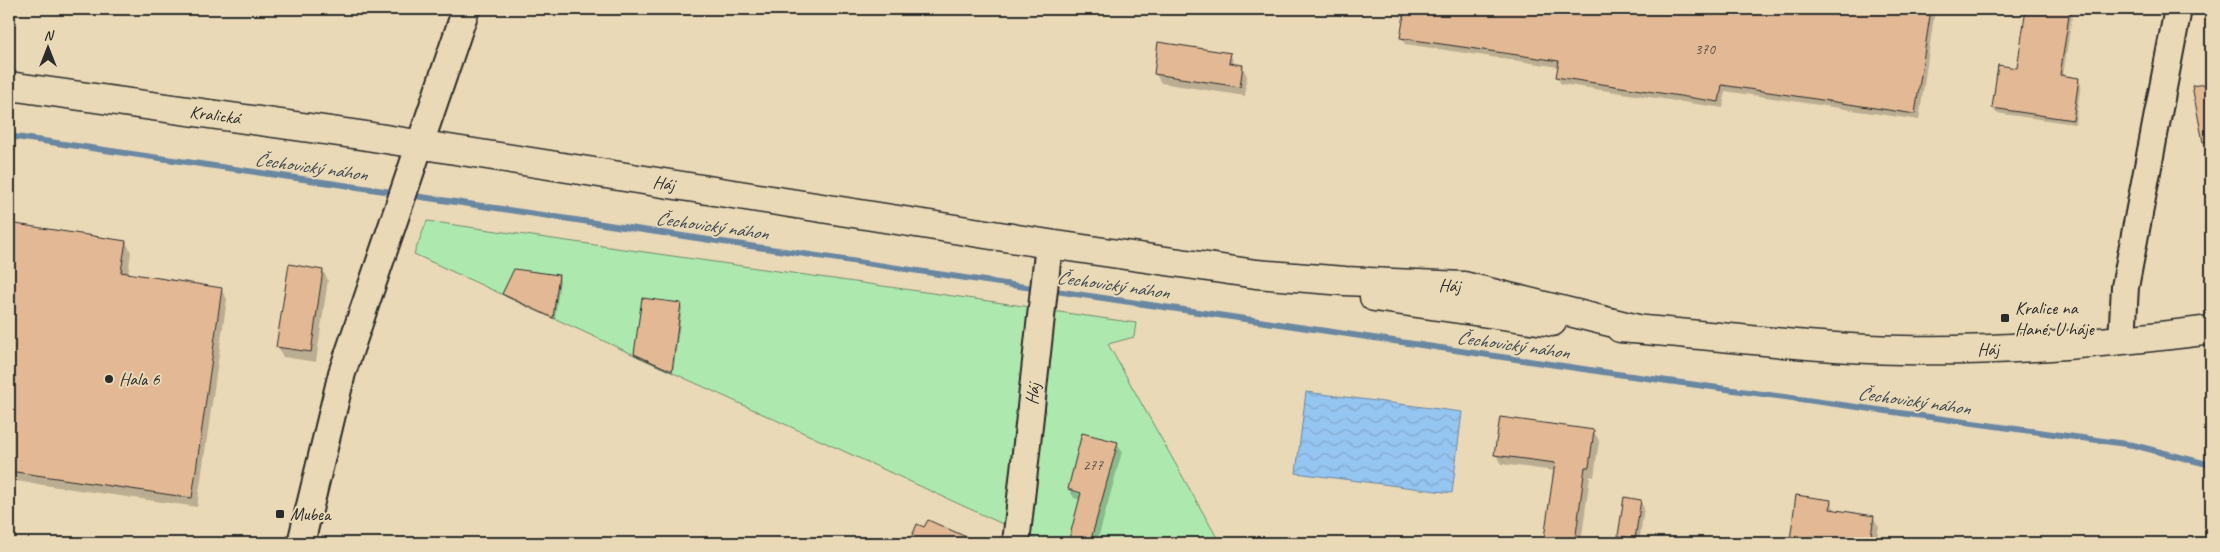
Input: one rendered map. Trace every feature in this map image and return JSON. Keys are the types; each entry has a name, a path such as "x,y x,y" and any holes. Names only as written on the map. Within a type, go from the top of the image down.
{"main road":[{"name":"Kralická","path":"9,86 420,145"},
{"name":"Háj","path":"420,145 1049,244 1256,274 1319,288 1484,314 1578,325 1638,329 1770,343 1903,350 2009,348 2122,340 2211,330"}],"street":[{"path":"301,543 342,373 466,9"},
{"path":"2122,340 2125,287 2178,9"},
{"name":"Háj","path":"1016,543 1049,244"}],"green space":[{"path":"427,221 1030,307 1007,526 414,254"},
{"path":"1052,311 1136,323 1134,337 1108,344 1220,543 1044,543 1029,536"}],"water":[{"path":"1306,392 1462,412 1452,493 1296,473"}],"building":[{"path":"1405,9 1931,9 1915,114 1722,85 1719,102 1556,77 1559,61 1400,38"},
{"path":"2026,9 2070,9 2060,75 2079,78 2073,120 1992,108 1998,65 2017,68"},
{"path":"1158,42 1231,53 1229,63 1243,65 1240,87 1154,74"},
{"path":"2211,83 2211,141 2203,142 2192,86"},
{"name":"Hala 6","path":"9,223 126,241 121,272 222,288 192,498 9,471"},
{"path":"289,264 323,270 311,352 276,347"},
{"path":"514,269 559,275 553,318 502,294"},
{"path":"642,298 681,303 672,371 634,354"},
{"path":"1500,417 1594,430 1589,467 1585,467 1575,542 1544,538 1555,463 1494,455"},
{"path":"1082,433 1118,442 1090,543 1068,543 1081,493 1068,489"},
{"path":"1796,495 1831,500 1830,509 1874,516 1870,543 1826,539 1825,543 1790,540"},
{"path":"1624,497 1641,500 1635,539 1618,536"},
{"path":"928,520 980,543 909,543 917,524 924,527"}],"waterway":[{"name":"Čechovický náhon","path":"9,136 398,193"},
{"name":"Čechovický náhon","path":"408,195 1039,289"},
{"name":"Čechovický náhon","path":"1049,290 1617,374 2133,445 2211,465"}],"place":[{"name":"Kralice na Hané, U háje","path":"2005,318"},
{"name":"Hala 6","path":"109,379"},
{"name":"Mubea","path":"280,514"}]}
